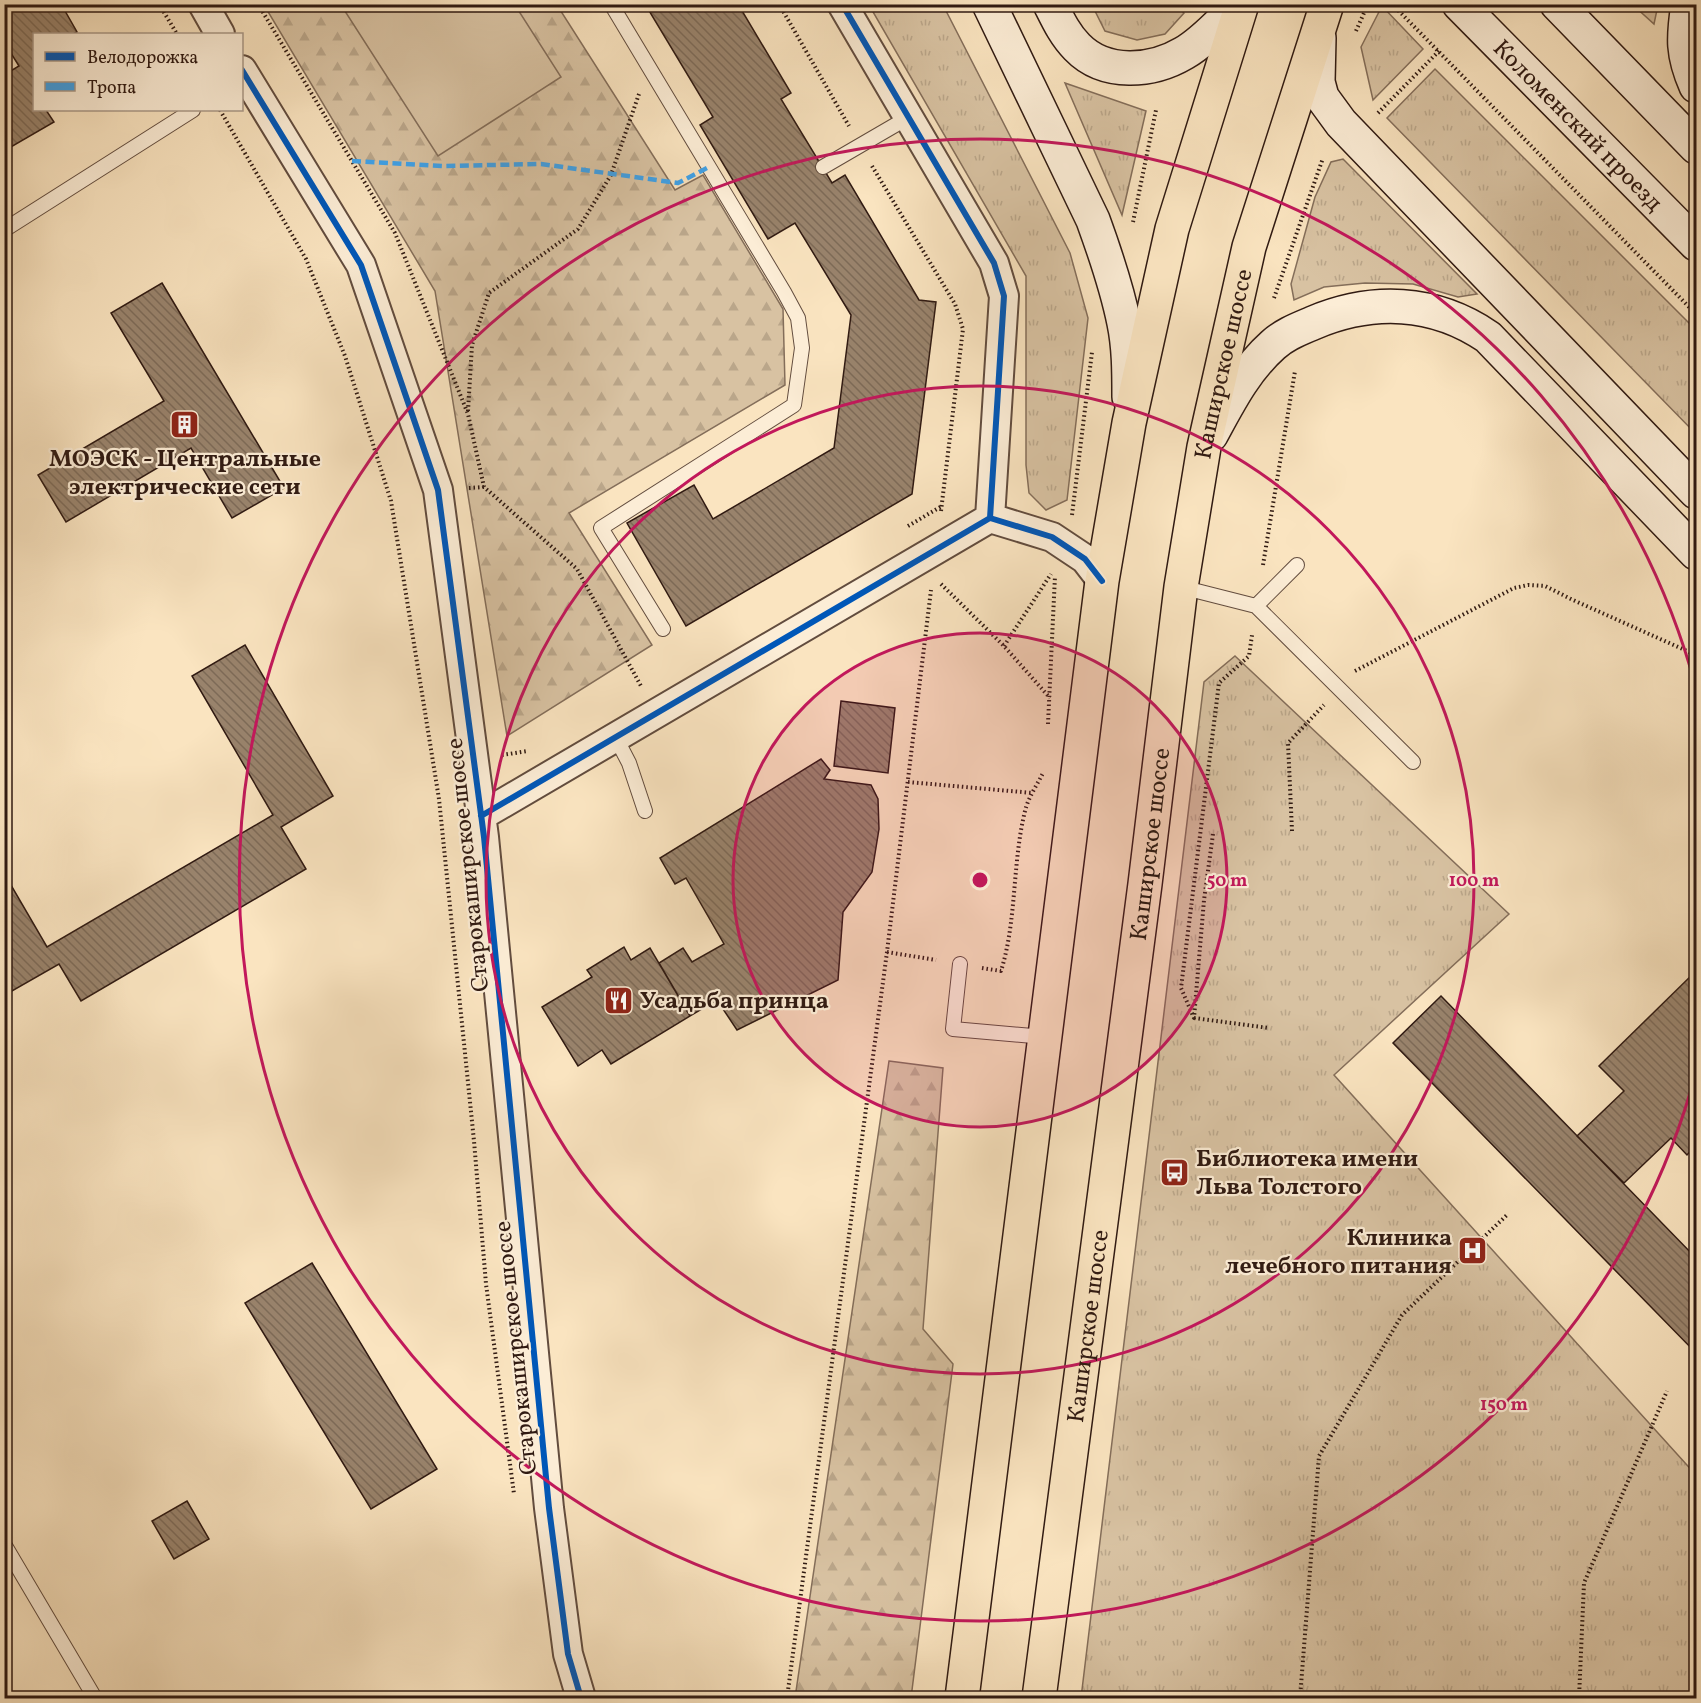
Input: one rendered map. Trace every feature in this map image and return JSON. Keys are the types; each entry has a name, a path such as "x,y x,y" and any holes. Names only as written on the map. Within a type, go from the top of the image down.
{"main road":[{"path":"989,4 1102,243 1125,324 1129,365 1129,423"},
{"path":"1050,4 1066,35 1086,55 1112,66 1132,68 1172,60 1186,52 1241,4"},
{"path":"962,1698 1102,581 1129,423 1172,229 1241,4"},
{"name":"Коломенский проезд","path":"1459,4 1696,244"},
{"path":"1557,4 1696,147"},
{"path":"1688,4 1683,37 1688,68 1696,86"},
{"path":"1324,14 1318,82 1326,104 1355,138 1696,492"},
{"name":"Каширское шоссе","path":"1039,1698 1145,884 1181,587 1204,447 1249,248 1324,14"},
{"path":"1204,447 1237,386 1261,357 1286,335 1322,319 1355,309 1424,308 1445,314 1476,328 1488,337 1696,553"}],"street":[{"path":"203,4 219,33"},
{"path":"481,816 616,738 934,562 990,518 1004,296 994,263 842,4"},
{"name":"Старокаширское шоссе","path":"243,76 361,265 438,490 484,837 549,1508 568,1654 581,1698"},
{"path":"990,518 1052,537 1085,559 1102,581"}],"lane":[{"path":"611,4 658,83 745,213 798,318 802,348 794,405 601,528 663,629"},
{"path":"4,230 191,111"},
{"path":"823,167 909,117"},
{"path":"1256,606 1297,565"},
{"path":"1181,587 1256,606 1413,762"},
{"path":"616,738 629,763 645,811"},
{"path":"960,964 953,1029 1044,1037"},
{"path":"4,1544 95,1698"}],"path":[{"path":"159,4 176,33"},
{"path":"258,4 395,232 468,414 484,487 577,569 641,686"},
{"path":"779,4 860,146 955,304 963,329 908,782 787,1698"},
{"path":"1353,37 1368,4"},
{"path":"1392,4 1696,314"},
{"path":"1373,117 1439,51"},
{"path":"468,414 472,345 489,293 578,229 611,175 637,94 658,83"},
{"path":"221,111 306,259 345,356 391,501 439,799 474,1141 486,1284 514,1500"},
{"path":"1133,222 1156,111"},
{"path":"1274,299 1323,158"},
{"path":"1068,547 1094,341"},
{"path":"1194,1018 1180,988 1219,683 1249,656 1296,365"},
{"path":"934,562 1050,698"},
{"path":"1004,646 1055,567 1047,730"},
{"path":"1292,831 1288,743 1340,690 1334,682 1514,588 1528,585 1545,586 1696,655"},
{"path":"1008,950 1014,876 1025,809 1042,773 1044,762"},
{"path":"908,782 1033,794"},
{"path":"1194,1018 1204,900 1213,834"},
{"path":"1194,1018 1269,1028"},
{"path":"1300,1698 1319,1456 1402,1315 1508,1214"},
{"path":"1579,1698 1584,1583 1667,1390"}],"green space":[{"path":"264,5 557,5 675,190 703,175 783,309 785,385 569,513 652,645 507,736 435,291"},
{"path":"341,5 515,5 561,77 438,156"},
{"path":"869,5 943,5 1070,253 1088,318 1067,500 1046,510 1029,493 1026,465 1026,276"},
{"path":"1092,5 1175,5 1184,13 1165,34 1137,40 1105,31"},
{"path":"1633,5 1658,5 1654,24"},
{"path":"1382,6 1423,49 1373,100 1361,47"},
{"path":"1435,69 1696,330 1696,434 1387,118"},
{"path":"1065,83 1146,111 1122,215"},
{"path":"1343,159 1477,294 1458,297 1413,284 1365,283 1324,287 1294,300 1291,284 1315,197 1331,162"},
{"path":"1235,656 1509,914 1334,1075 1696,1475 1696,1698 1081,1698 1204,682"},
{"path":"889,1061 943,1068 923,1329 953,1364 911,1698 795,1698"}],"building":[{"path":"4,4 61,4 77,32 33,33 33,111 47,111 54,122 4,151 4,75 19,66 4,42"},
{"path":"645,4 738,4 791,93 781,99 832,183 845,175 919,300 936,302 912,494 686,626 627,523 694,485 713,519 834,448 851,315 795,223 768,239 700,125 713,117"},
{"name":"МОЭСК - Центральные электрические сети","path":"162,283 284,488 232,518 191,448 66,522 38,475 164,401 111,313"},
{"path":"245,645 333,796 281,827 306,869 81,1001 59,964 5,995 4,873 47,947 273,815 192,676"},
{"path":"841,701 895,708 888,773 834,766"},
{"path":"821,759 830,770 824,779 871,785 878,799 879,829 872,872 843,912 838,980 737,1030 717,1000 690,1016 659,963 683,948 692,962 724,944 686,878 675,884 660,858"},
{"path":"624,947 631,960 650,948 690,1016 611,1064 602,1050 578,1066 542,1007 592,977 587,970"},
{"path":"1696,971 1696,1145 1687,1155 1671,1138 1624,1183 1577,1136 1624,1091 1599,1066"},
{"path":"1441,996 1696,1258 1696,1353 1393,1043"},
{"path":"312,1263 437,1469 371,1509 245,1303"},
{"path":"187,1501 209,1539 174,1559 152,1521"}],"marked path":[{"path":"352,161 444,166 541,164 678,183 709,167"}],"cycle path":[{"path":"842,4 994,263 1004,296 990,518"},
{"path":"243,72 361,265 438,490 484,837 549,1508 568,1654 581,1698"},
{"path":"481,816 990,518 1052,537 1085,559 1102,581"}],"place":[{"name":"МОЭСК - Центральные электрические сети","path":"185,425"},
{"name":"Усадьба принца","path":"619,1000"},
{"name":"Библиотека имени Льва Толстого","path":"1175,1172"},
{"name":"Клиника лечебного питания","path":"1473,1251"}]}
